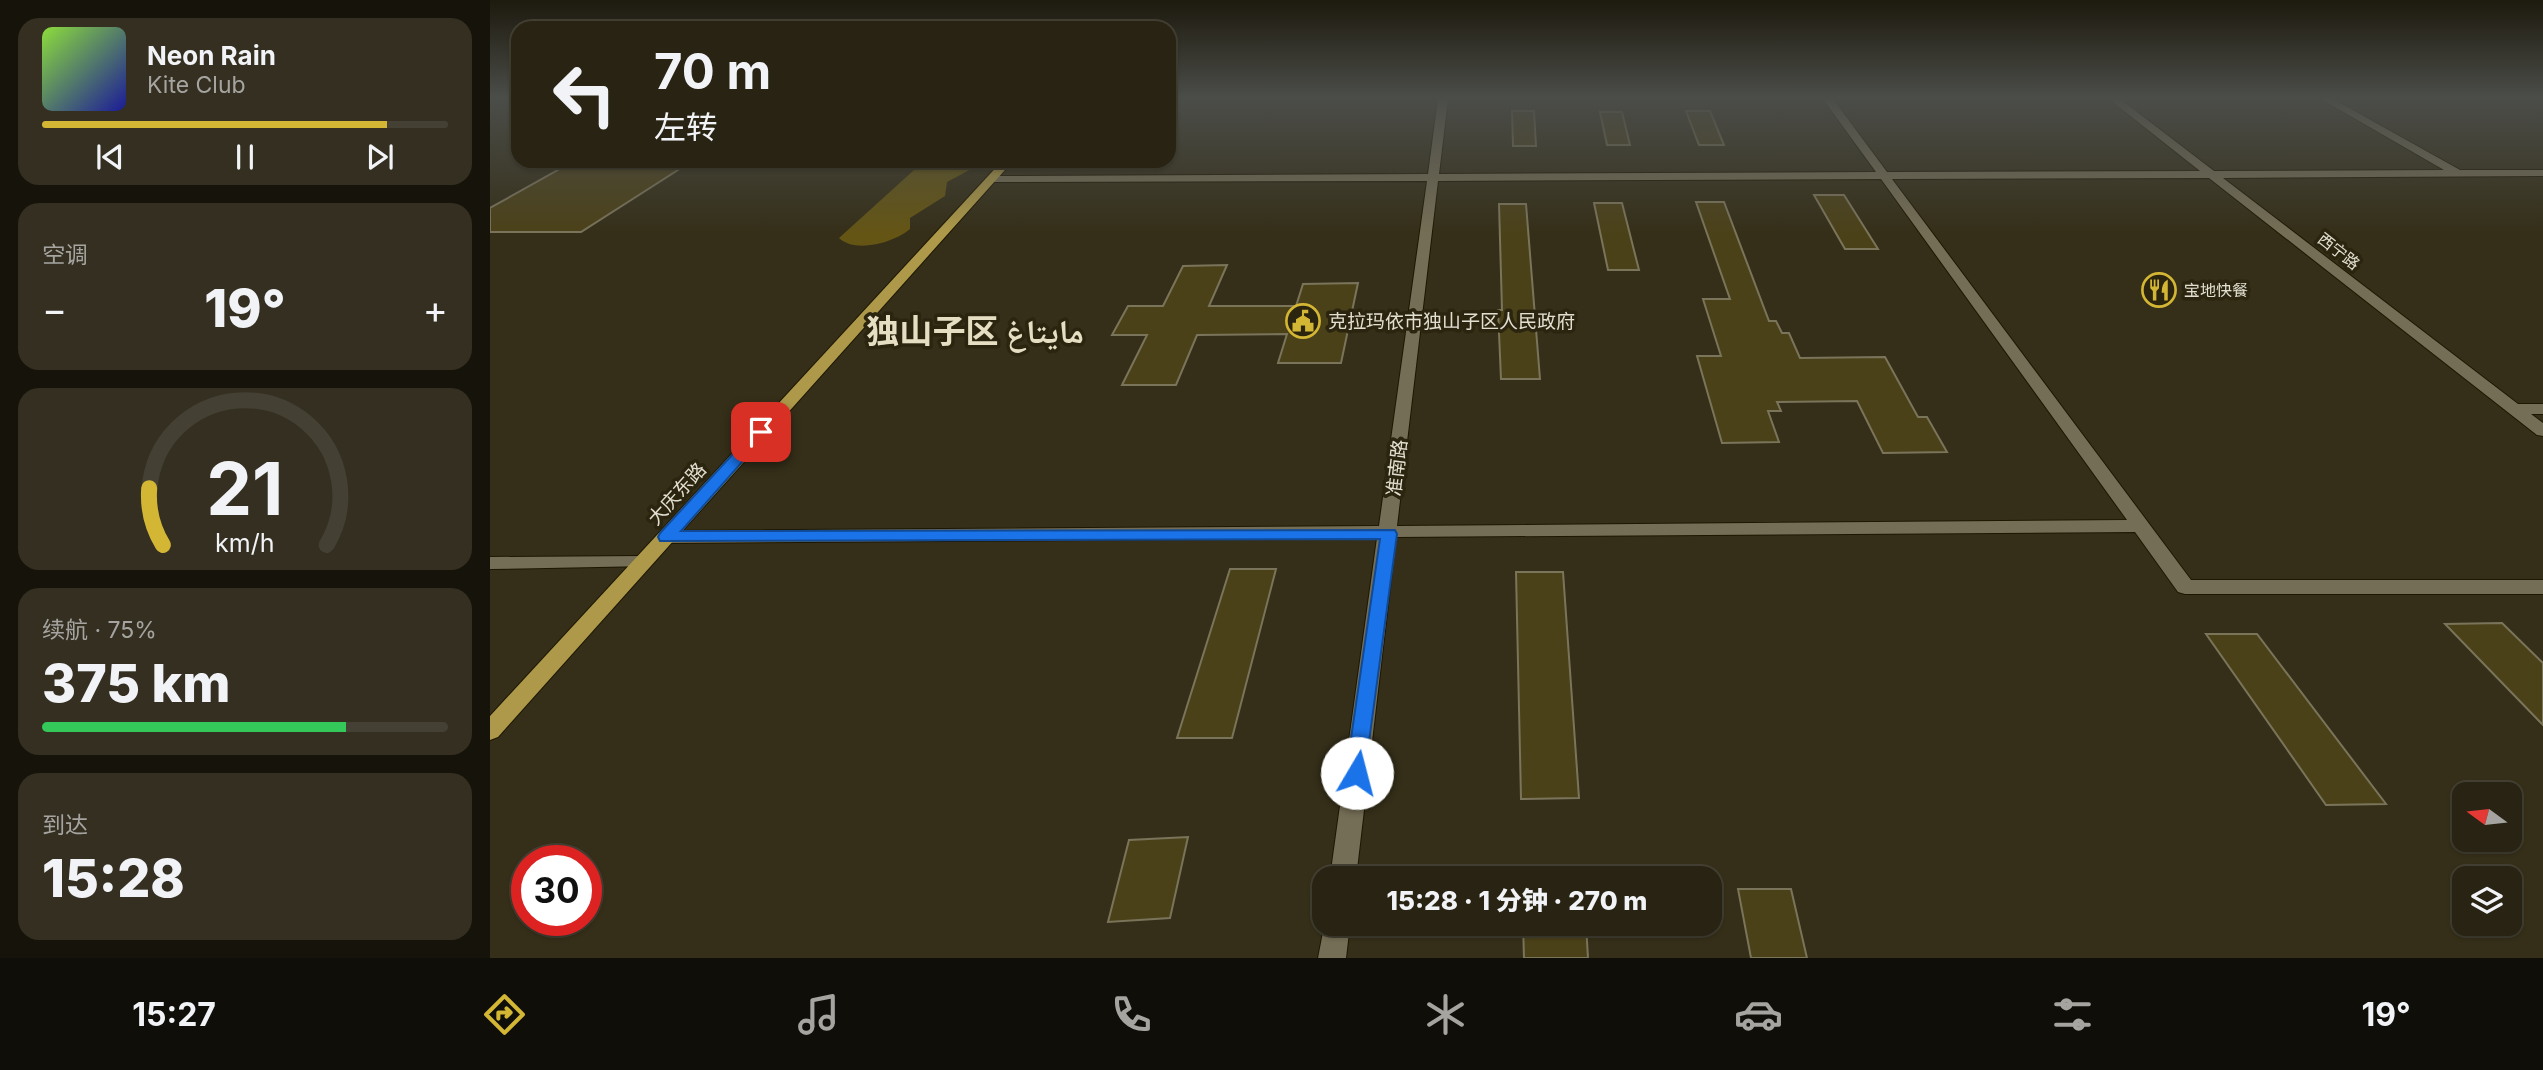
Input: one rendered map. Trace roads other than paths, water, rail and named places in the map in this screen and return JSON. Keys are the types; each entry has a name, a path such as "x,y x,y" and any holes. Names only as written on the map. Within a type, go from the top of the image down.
{"main road":[{"name":"大庆东路","path":"490,731 1001,168"}],"street":[{"name":"准南路","path":"1345,866 1438,144"},
{"path":"1861,144 2185,587 2543,587"},
{"name":"西宁路","path":"2173,144 2543,431"},
{"path":"2405,144 2459,174"},
{"path":"991,179 2543,173"},
{"path":"2515,409 2543,409"},
{"path":"666,537 1389,534 2140,526"},
{"path":"490,563 643,562"},
{"path":"1332,958 1335,936"}],"place":[{"name":"宝地快餐","path":"2159,290"},
{"name":"克拉玛依市独山子区人民政府","path":"1303,321"}],"district":[{"name":"独山子区 مايتاغ","path":"975,331"}]}
